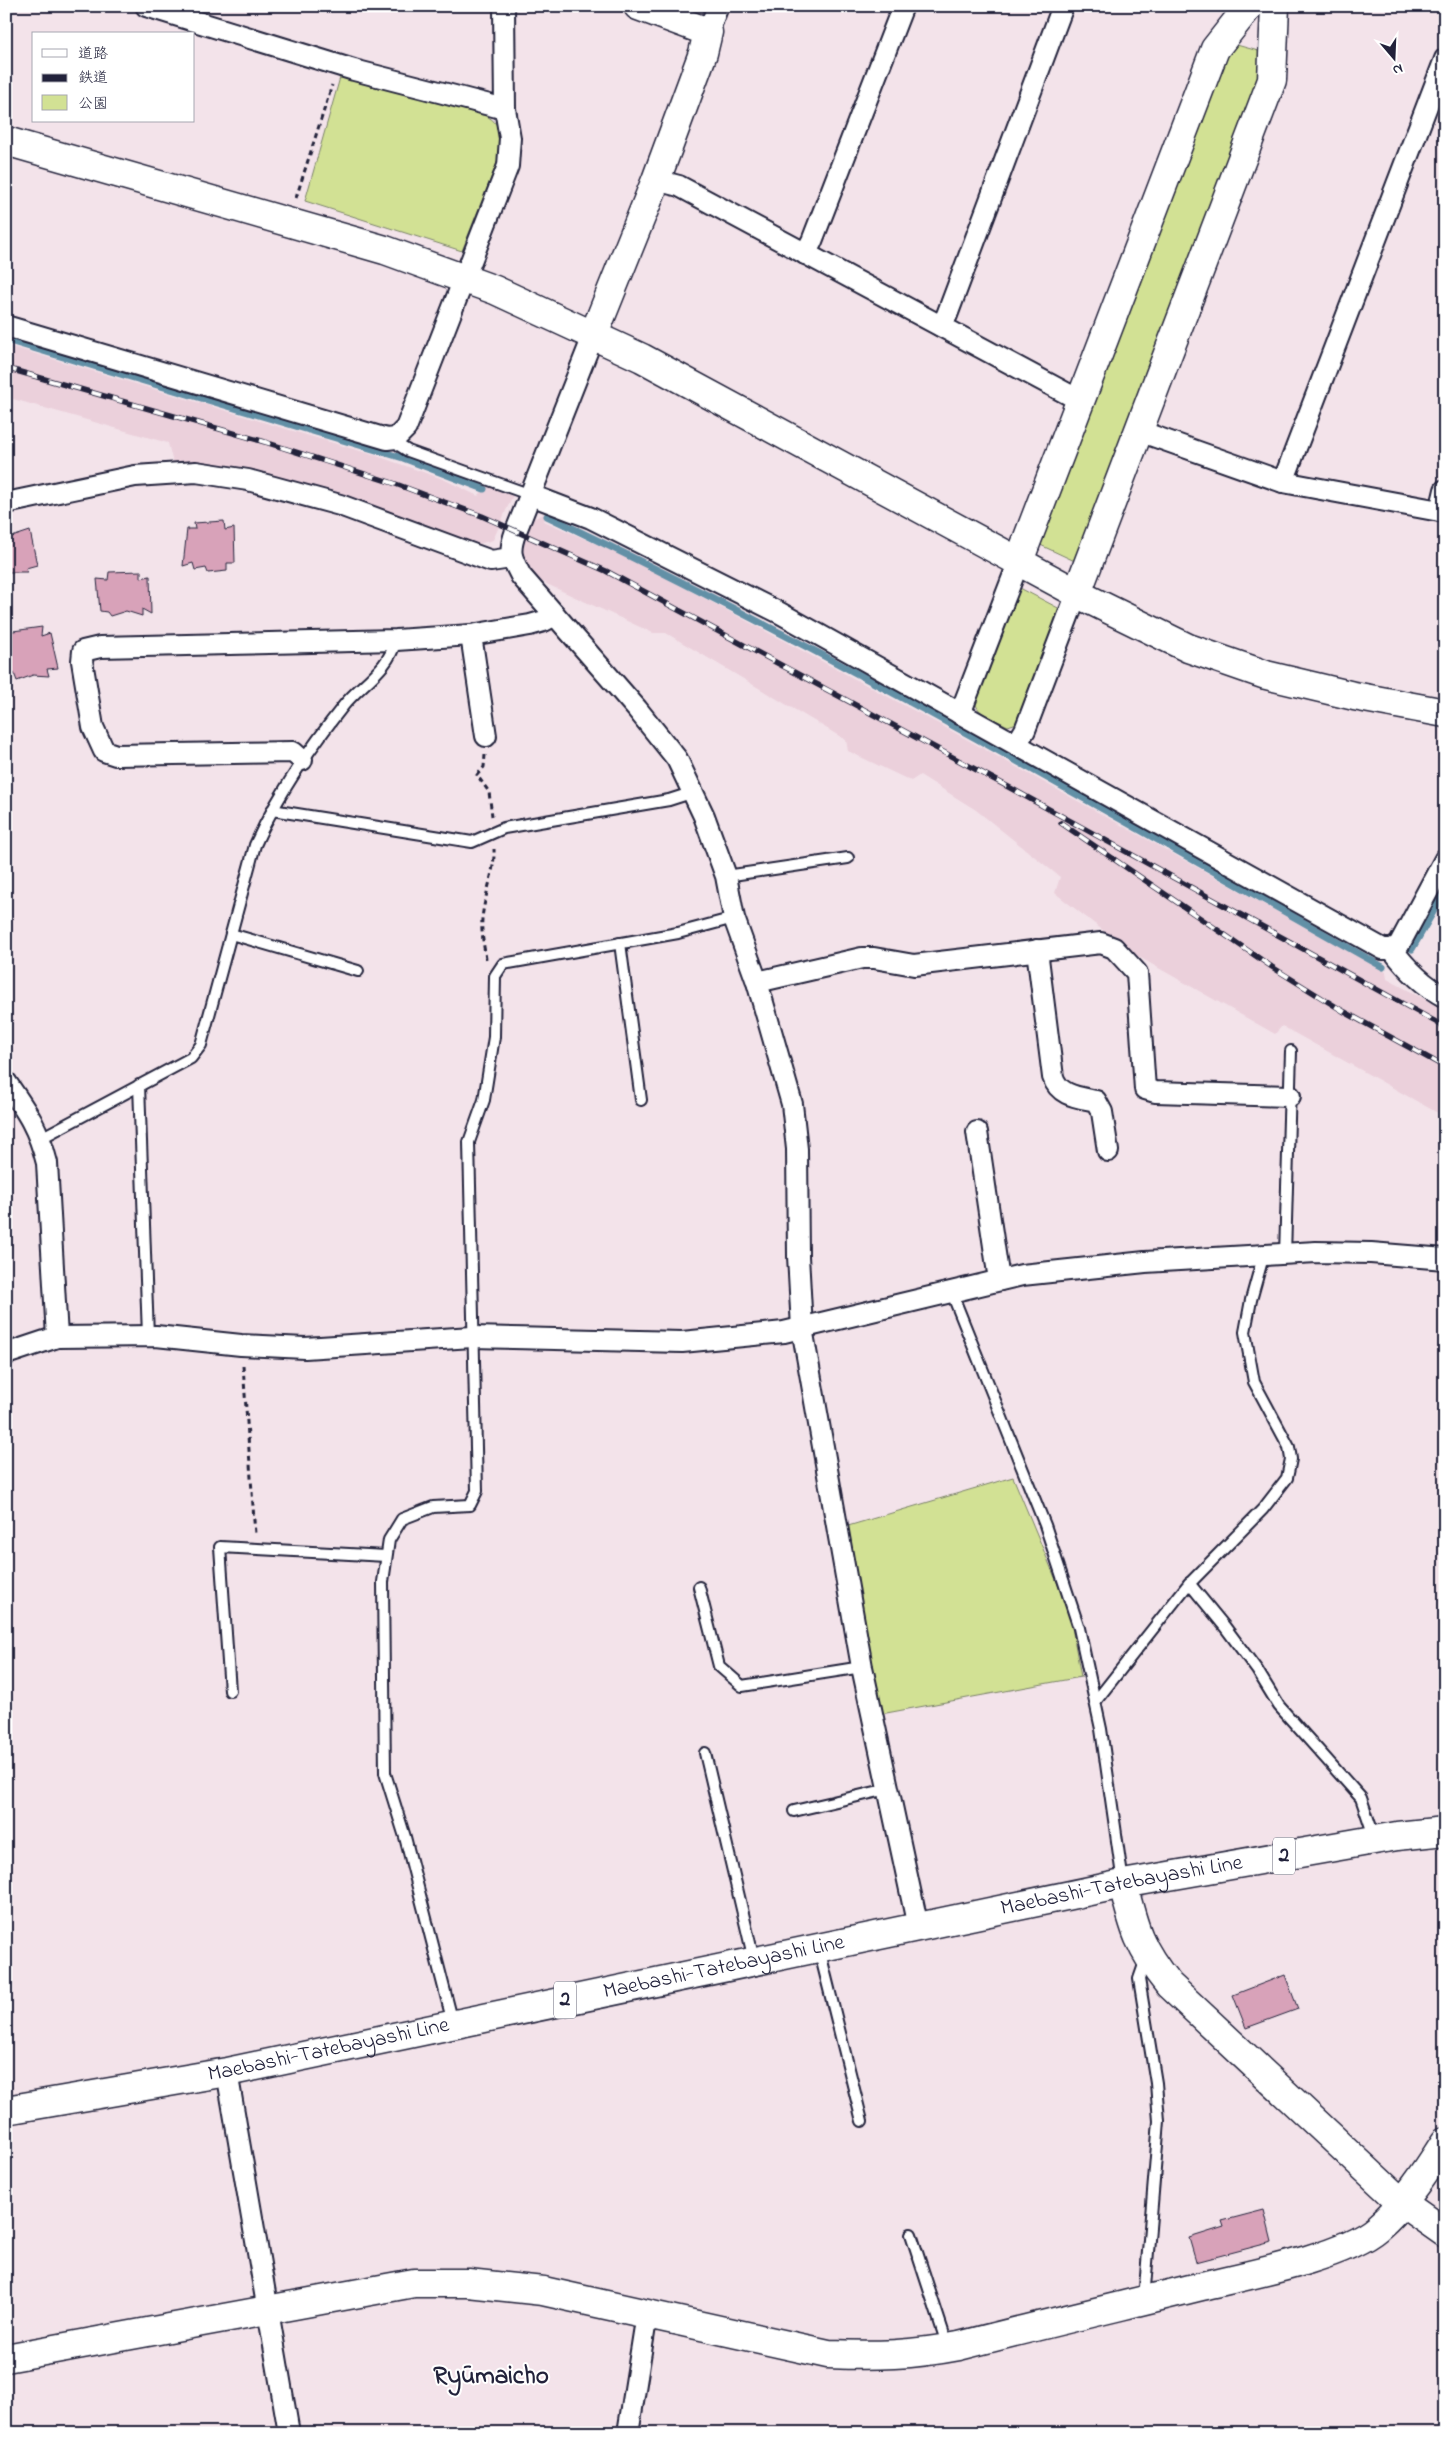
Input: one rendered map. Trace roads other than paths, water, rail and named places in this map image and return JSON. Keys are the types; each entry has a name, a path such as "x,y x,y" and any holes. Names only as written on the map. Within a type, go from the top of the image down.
{"street":[{"path":"146,6 334,64 505,109"},
{"path":"6,326 387,439 396,438 406,428 508,166 510,138 505,109 504,6"},
{"path":"638,6 708,32"},
{"path":"718,6 708,32 703,54 656,180 510,546 511,558 521,576 677,759 694,792 726,876 734,918 757,982 792,1104 797,1149 798,1256 802,1328 862,1667 918,1927"},
{"path":"805,254 812,241 902,6"},
{"path":"941,326 947,315 1063,6"},
{"path":"960,714 1215,49 1248,6"},
{"path":"1017,744 1025,730 1272,80 1275,6"},
{"path":"1283,482 1437,107 1445,59"},
{"path":"6,141 385,250 464,278 594,334 642,358 1077,593 1188,648 1266,674 1354,696 1445,713"},
{"path":"656,180 679,186 1079,400"},
{"path":"1139,432 1283,482 1442,512 1445,490"},
{"path":"6,503 135,476 196,472 248,480 340,505 491,560 511,558"},
{"path":"531,495 591,518 636,539 780,613 1383,949 1392,949 1399,944 1445,859"},
{"path":"302,760 292,752 116,755 104,751 93,726 82,661 83,651 100,646 396,640 471,636 530,625 555,615"},
{"path":"471,636 486,736"},
{"path":"757,982 862,958 914,965 1101,943 1114,948 1137,973 1146,1089 1155,1092 1290,1096"},
{"path":"1392,949 1403,964 1434,991 1445,997"},
{"path":"1037,950 1053,1077 1056,1086 1064,1093 1096,1101 1102,1112 1108,1152"},
{"path":"6,1082 34,1122 41,1138 47,1163 57,1337"},
{"path":"977,1132 999,1280"},
{"path":"6,1354 57,1337 148,1336 242,1345 305,1348 472,1337 682,1342 802,1328 1022,1275 1145,1262 1263,1257 1316,1252 1371,1253 1445,1259"},
{"name":"Maebashi-Tatebayashi Line","path":"6,2110 227,2072 453,2023 1123,1884 1376,1840 1445,1831"},
{"path":"1123,1884 1133,1927 1147,1956 1169,1985 1401,2202 1445,2234"},
{"path":"227,2072 289,2433"},
{"path":"6,2358 414,2283 468,2283 543,2291 828,2354 902,2355 948,2348 1258,2273 1322,2255 1354,2242 1376,2228 1401,2202 1445,2142"},
{"path":"628,2433 647,2314"}],"lane":[{"path":"396,438 400,446 408,451 531,495"},
{"path":"41,1138 190,1058 201,1045 255,844 272,810 302,760 346,703 383,666 393,650 396,640"},
{"path":"272,810 472,842 504,828 669,800 694,792"},
{"path":"726,876 848,858"},
{"path":"453,2023 405,1838 385,1773 383,1582 388,1540 402,1519 433,1507 470,1505 477,1492 469,1142 484,1100 494,1037 495,976 503,964 678,933 734,918"},
{"path":"231,934 358,971"},
{"path":"620,943 641,1100"},
{"path":"1285,1255 1291,1051"},
{"path":"139,1085 148,1336"},
{"path":"1095,1702 1189,1583 1264,1509 1287,1478 1291,1459 1289,1447 1254,1382 1246,1332 1251,1300 1263,1257"},
{"path":"951,1291 1045,1525 1079,1628 1095,1702 1123,1884"},
{"path":"230,1691 220,1547 386,1556"},
{"path":"1189,1583 1251,1663 1279,1706 1361,1798 1376,1840"},
{"path":"699,1587 719,1666 742,1686 862,1667"},
{"path":"705,1754 754,1961"},
{"path":"794,1811 888,1790"},
{"path":"818,1948 862,2121"},
{"path":"1144,2300 1159,2121 1156,2084 1139,1979 1147,1956"},
{"path":"911,2234 948,2348"}],"waterway":[{"path":"6,340 403,458 484,489"},
{"path":"547,516 759,622 969,734 1383,967"},
{"path":"1412,949 1445,891"}],"railway":[{"path":"6,368 265,442 393,483 482,516 606,571 1014,790 1445,1027"},
{"path":"1061,823 1272,967 1343,1011 1445,1067"}],"district":[{"name":"Ryūmaicho","path":"491,2377"}]}
